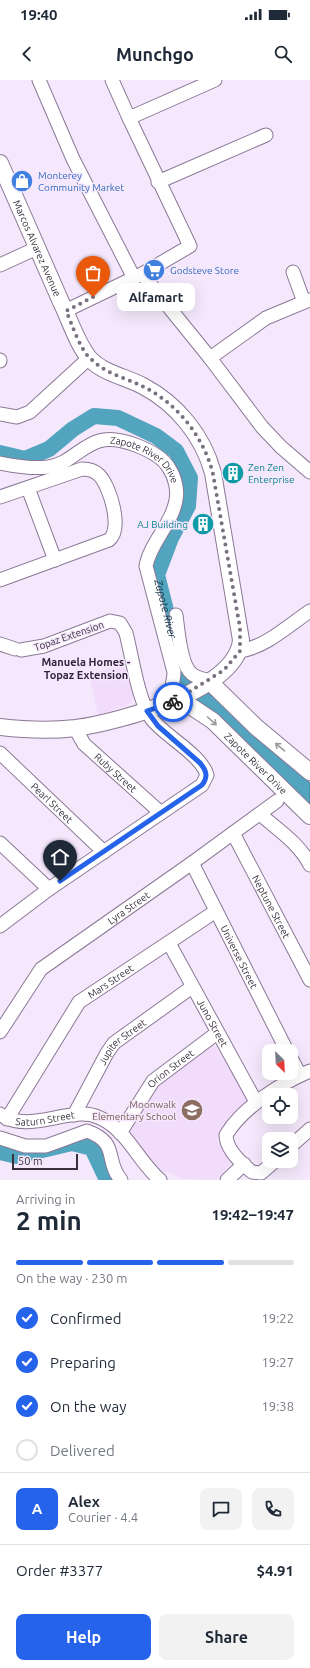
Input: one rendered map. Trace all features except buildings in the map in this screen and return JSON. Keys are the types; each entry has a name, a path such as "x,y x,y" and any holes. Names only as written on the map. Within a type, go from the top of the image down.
{"main road":[{"name":"Marcos Alvarez Avenue","path":"0,163 37,248 89,358 98,366 143,386 159,396 174,409 200,440 208,456 214,481 240,628 240,651"},
{"path":"0,727 42,730 75,728 147,711 194,690 224,670 240,651"},
{"name":"Zapote River Drive","path":"194,690 256,727 310,772"},
{"name":"Zapote River Drive","path":"194,690 212,721 310,816"}],"street":[{"path":"39,80 73,159 138,276 210,358 262,427 281,447 310,472"},
{"path":"66,311 138,276 190,246 158,182 112,80"},
{"path":"129,118 215,80"},
{"path":"158,182 266,135"},
{"path":"0,264 37,248"},
{"path":"210,358 266,318 307,301 293,272"},
{"path":"0,414 17,417 30,412 89,358"},
{"name":"Zapote River Drive","path":"0,463 17,466 48,467 62,462 98,441 116,440 129,443 147,451 169,467 177,486 176,500 169,520 146,566 174,672 171,686 174,693 194,690"},
{"path":"0,497 74,471 88,469 98,474 102,480 113,505 116,528 112,537 0,580"},
{"path":"28,488 55,560"},
{"path":"240,651 260,645 310,611"},
{"path":"176,615 180,645 187,669 195,677 194,690"},
{"name":"Topaz Extension","path":"0,644 18,649 44,646 110,621 120,623 126,633 147,711"},
{"path":"0,926 49,889 202,785 207,774 200,763 158,726 147,711"},
{"name":"Ruby Street","path":"75,728 84,744 161,813"},
{"name":"Pearl Street","path":"0,754 104,852"},
{"name":"Lyra Street","path":"0,1032 40,969 192,864 277,801"},
{"path":"260,814 294,843 304,854 310,865"},
{"name":"Neptune Street","path":"233,833 310,980"},
{"path":"0,843 49,889"},
{"name":"Universe Street","path":"192,864 283,1044"},
{"name":"Mars Street","path":"3,1117 79,1002 216,910"},
{"name":"Juno Street","path":"169,943 256,1102"},
{"name":"Jupiter Street","path":"74,1115 106,1053 114,1043 192,987"},
{"name":"Orion Street","path":"120,1133 153,1081 217,1033"},
{"path":"268,1168 265,1171 256,1174 244,1164 228,1145 226,1135 256,1102 305,1073 298,1066"},
{"name":"Saturn Street","path":"3,1117 28,1122 74,1115 88,1114 98,1116 106,1120 120,1133 153,1174 160,1180"},
{"path":"298,1140 310,1129"},
{"path":"0,1138 25,1146 46,1146 87,1130 101,1136 107,1144 118,1176 121,1180"},
{"path":"227,1180 244,1164"}],"shaded area":[{"path":"124,665 133,694 132,701 129,705 98,715 89,674"},
{"name":"Moonwalk Elementary School","path":"212,1041 251,1102 217,1140 235,1159 216,1180 184,1179 158,1169 127,1134 154,1085"}],"water":[{"path":"207,693 218,699 310,783 310,813 193,700 201,694"}],"waterway":[{"name":"Zapote River","path":"0,453 25,459 49,449 73,429 94,416 118,418 156,436 176,451 190,478 188,506 171,538 157,575 182,673 189,687 202,700"},
{"path":"0,1152 17,1156 72,1143 92,1148 107,1180"}],"way so far":[{"path":"93,297 66,311 80,343 89,358 98,366 109,372 143,386 159,396 174,409 191,427 200,440 208,456 213,474 240,628 240,651 234,660 224,670 209,681 173,702"}],"place":[{"name":"Monterey Community Market","path":"22,181"},
{"name":"Godsteve Store","path":"154,270"},
{"name":"Alfamart","path":"93,297"},
{"name":"Zen Zen Enterprise","path":"233,473"},
{"name":"AJ Building","path":"203,524"},
{"name":"Moonwalk Elementary School","path":"192,1110"}],"district":[{"name":"Manuela Homes - Topaz Extension","path":"86,668"}],"route":[{"path":"60,881 202,785 206,780 207,774 200,763 158,726 147,711 173,702"}]}
